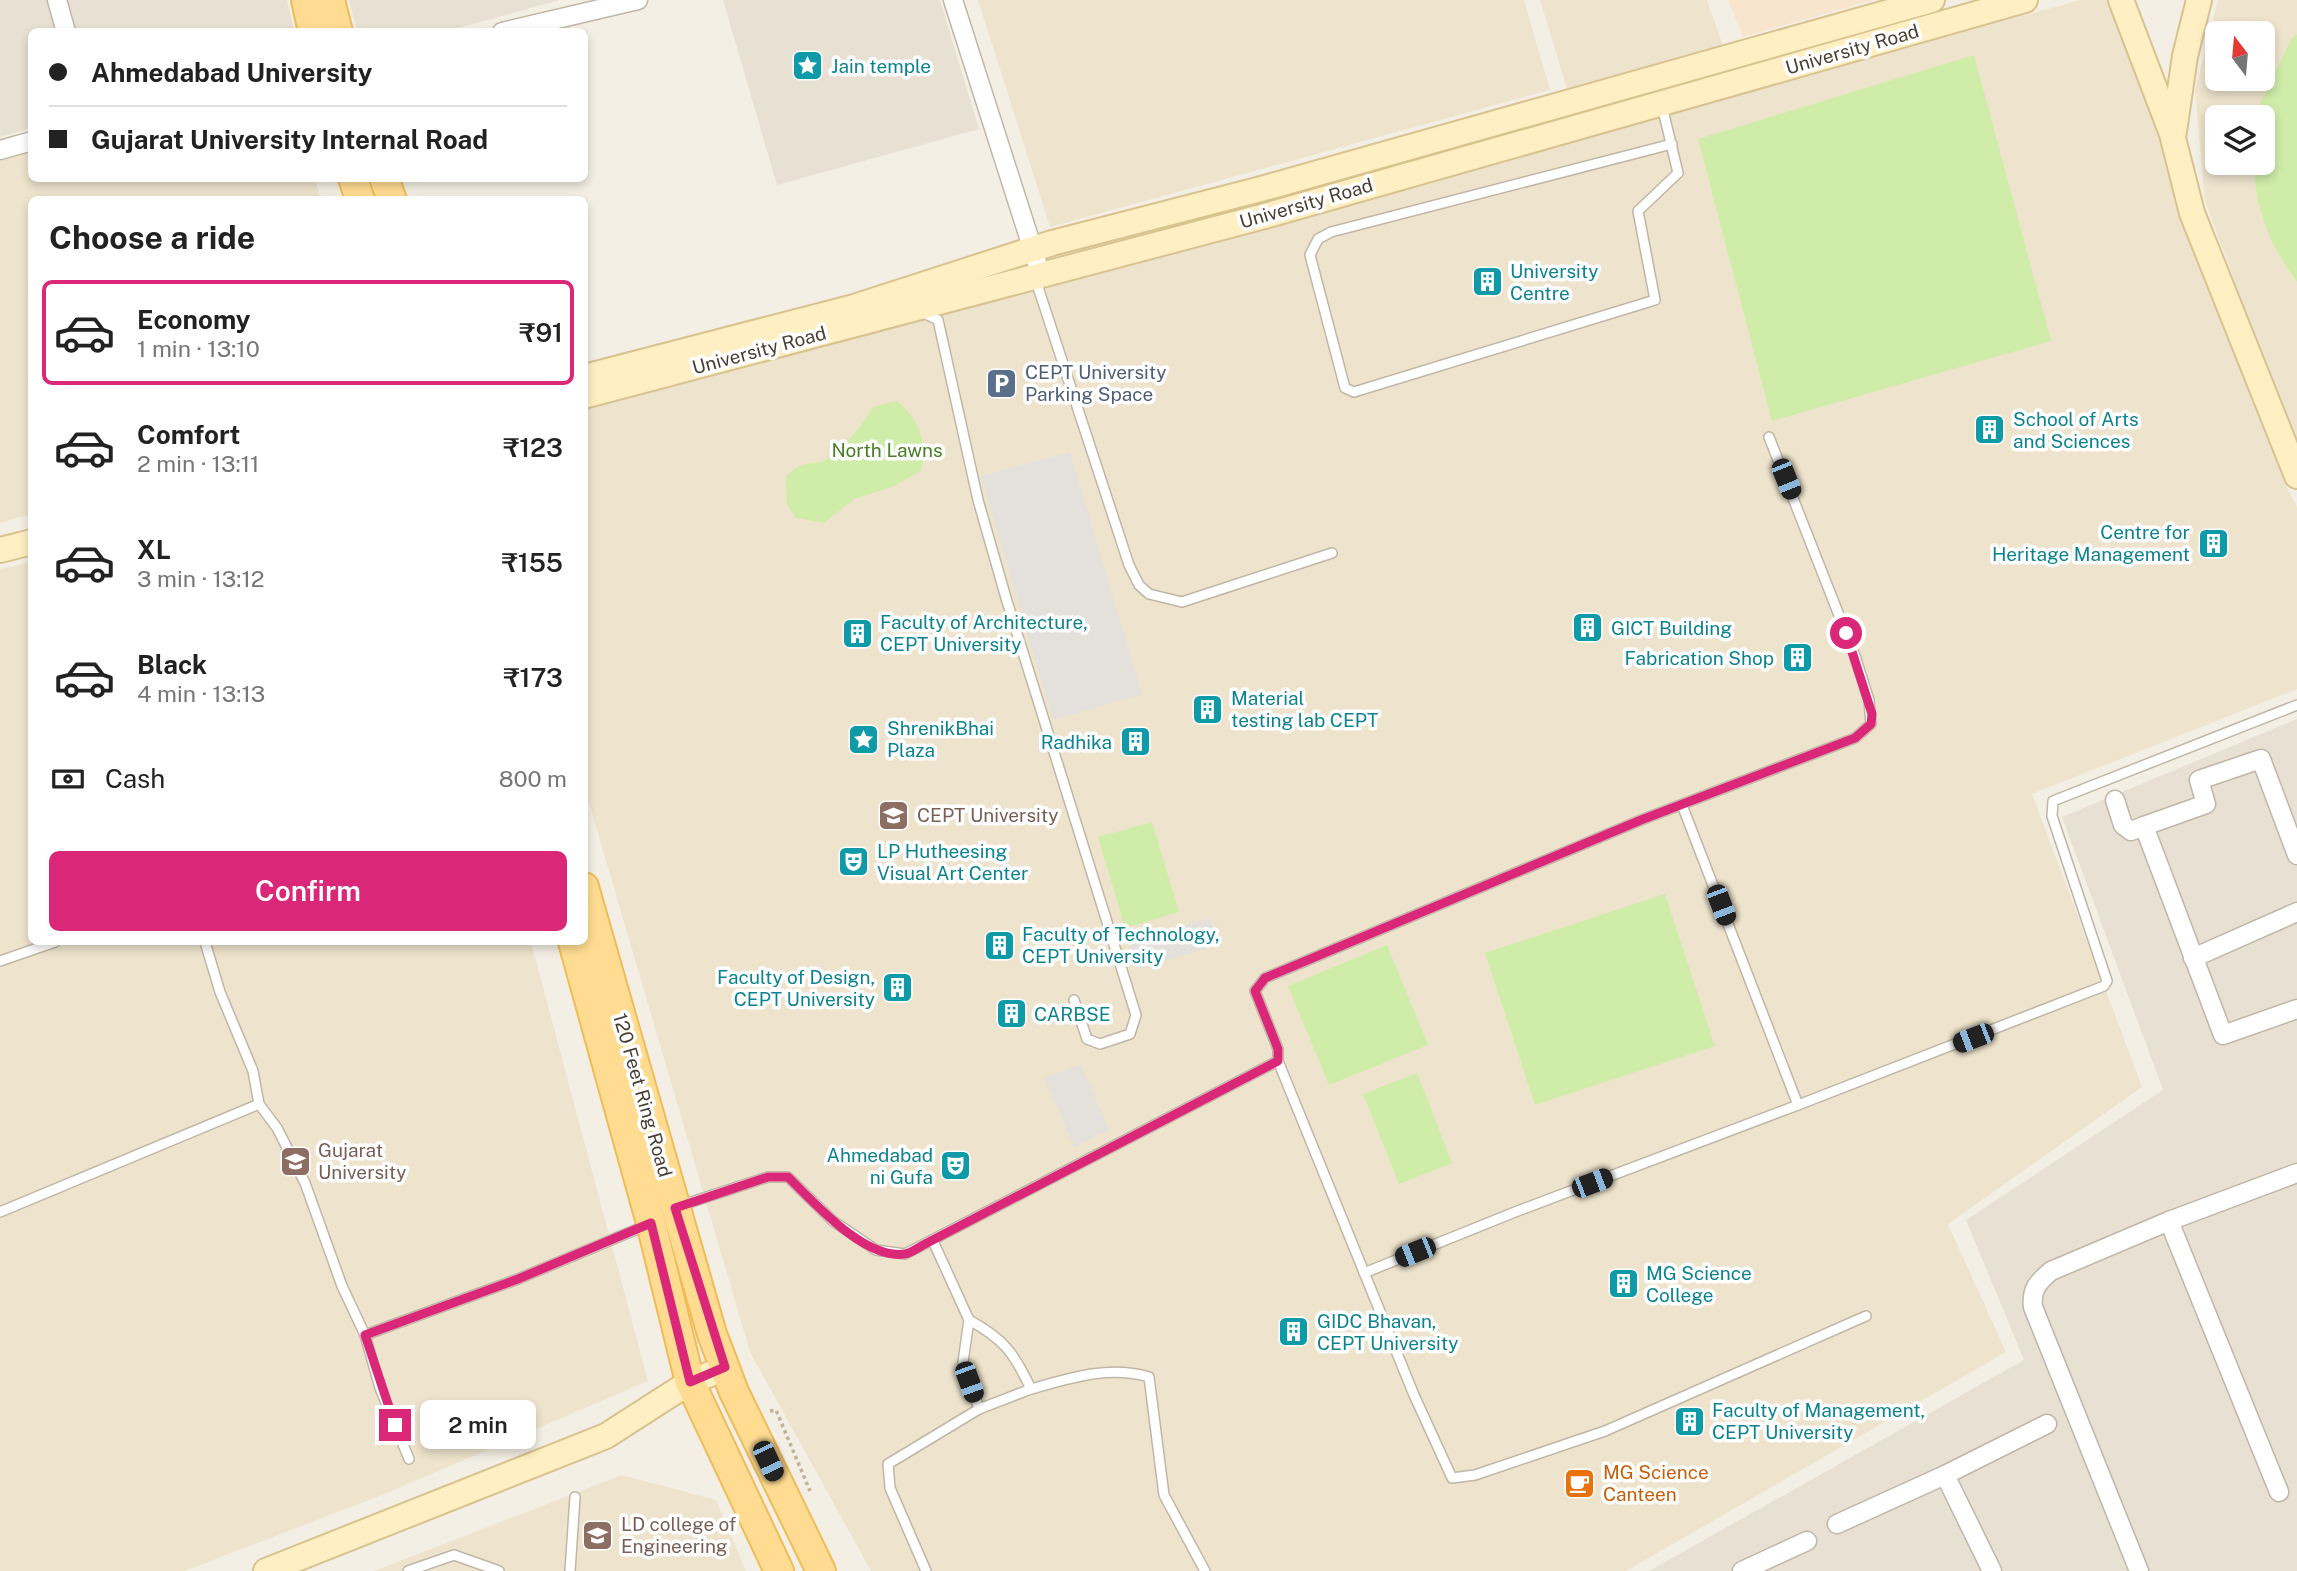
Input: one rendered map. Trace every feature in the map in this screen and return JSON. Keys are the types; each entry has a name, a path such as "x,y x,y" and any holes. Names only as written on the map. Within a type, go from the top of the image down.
{"main road":[{"path":"306,0 312,28"},
{"path":"330,0 337,28"},
{"name":"120 Feet Ring Road","path":"588,901 675,1208 725,1367 821,1571"},
{"name":"120 Feet Ring Road","path":"574,945 651,1223 690,1382 779,1571"}],"street":[{"path":"57,0 65,28"},
{"path":"556,0 559,18"},
{"path":"518,28 638,0"},
{"path":"953,0 1033,250 1038,276"},
{"name":"University Road","path":"588,376 853,307 1033,250 1261,189 1469,128 1932,0"},
{"name":"University Road","path":"588,395 1272,214 1661,101 2025,0"},
{"path":"2122,0 2174,138 2192,213 2297,476"},
{"path":"2174,138 2185,56 2199,0"},
{"path":"0,150 28,142"},
{"path":"0,550 28,543"},
{"path":"2115,800 2123,825 2131,831 2206,804 2196,772 2261,759 2297,855"},
{"path":"2144,826 2222,1035 2297,1009"},
{"path":"2193,958 2297,912"},
{"path":"2139,1571 2032,1307 2031,1294 2038,1282 2051,1271 2169,1221 2297,1173"},
{"path":"2169,1221 2279,1492"},
{"path":"266,1571 606,1436 690,1382 725,1367"},
{"path":"1838,1524 2047,1424"},
{"path":"1945,1475 1992,1571"},
{"path":"1748,1570 1807,1541"}],"lane":[{"path":"1661,101 1672,144 1678,173 1638,211 1655,300 1354,392 1345,388 1310,255 1318,239 1331,232 1473,193 1672,144"},
{"path":"1038,276 1110,511 1139,585 1160,598 1182,602 1332,553"},
{"path":"924,306 926,314 939,320 978,500 1136,1015 1130,1034 1100,1044 1087,1039 1074,1000"},
{"path":"1769,437 1855,656 1870,707 1871,724 1855,738 1414,913 1265,978 1255,991 1278,1049 1278,1061 1364,1273 1452,1478 1488,1471 1605,1431 1866,1316"},
{"path":"1364,1273 1515,1212 2104,986 2107,981 2052,816 2053,801 2297,705"},
{"path":"1682,805 1798,1105"},
{"path":"0,961 46,945"},
{"path":"206,945 232,1024 253,1072 259,1104 277,1128 305,1183 342,1286 365,1335 380,1388 409,1459"},
{"path":"675,1208 768,1177 788,1177 833,1221 876,1250 905,1254 1278,1061"},
{"path":"0,1212 259,1104"},
{"path":"365,1335 518,1279 651,1223"},
{"path":"933,1241 969,1320 964,1362 979,1409"},
{"path":"969,1320 995,1334 1014,1354 1031,1389"},
{"path":"926,1571 890,1488 888,1464 979,1409 1031,1389 1077,1377 1126,1370 1149,1377 1164,1495 1205,1571"},
{"path":"570,1571 575,1496"},
{"path":"408,1571 454,1555 499,1571"}],"shaded area":[{"path":"0,0 287,0 293,28 28,28 28,129 0,137"},
{"path":"349,0 559,0 458,28 356,28"},
{"path":"723,0 940,0 979,129 777,185"},
{"path":"978,0 1524,0 1550,90 1050,227"},
{"path":"1540,0 1707,0 1724,49 1568,92"},
{"path":"1728,0 1874,0 1743,37"},
{"path":"2081,0 2108,0 2284,482 2297,507 2297,689 2032,794 2142,1087 1948,1224 2006,1352 1626,1571 871,1571 750,1352 588,799 588,407"},
{"path":"2218,0 2297,0 2297,451 2205,201 2195,90 2205,51 2205,91 2275,91 2275,21 2213,21"},
{"path":"28,151 28,182 316,182 320,196 28,196 28,515 0,523 0,158"},
{"path":"1070,452 1142,694 1053,720 981,476"},
{"name":"Gujarat University","path":"28,563 28,945 532,945 648,1381 387,1493 185,1571 0,1571 0,569"},
{"path":"2297,719 2297,1571 1649,1571 2024,1360 1966,1220 2163,1090 2062,817"},
{"path":"1210,918 1218,945 1137,969 1128,941"},
{"path":"1081,1064 1109,1130 1074,1147 1045,1078"},
{"name":"LD college of Engineering","path":"622,1475 716,1500 746,1571 374,1571"}],"green space":[{"path":"2297,34 2297,282 2272,241 2261,211 2255,179 2255,175 2275,175 2275,105 2259,105 2266,91 2275,91 2275,73 2291,40"},
{"path":"1974,55 2051,341 1772,421 1698,139"},
{"name":"North Lawns","path":"897,401 917,424 923,442 921,471 892,487 854,499 824,523 796,518 787,504 786,477 802,465 831,457 852,436 873,407"},
{"path":"1152,822 1179,912 1125,928 1098,837"},
{"path":"1665,894 1715,1046 1535,1105 1485,953"},
{"path":"1387,945 1428,1045 1329,1085 1288,986"},
{"path":"1417,1073 1452,1163 1399,1184 1363,1094"}],"place":[{"name":"Jain temple","path":"808,66"},
{"name":"University Centre","path":"1487,282"},
{"name":"CEPT University Parking Space","path":"1002,383"},
{"name":"School of Arts and Sciences","path":"1990,430"},
{"name":"Centre for Heritage Management","path":"2213,543"},
{"name":"GICT Building","path":"1588,628"},
{"name":"Faculty of Architecture, CEPT University","path":"857,633"},
{"name":"Fabrication Shop","path":"1797,658"},
{"name":"Material testing lab CEPT","path":"1208,709"},
{"name":"ShrenikBhai Plaza","path":"864,739"},
{"name":"Radhika","path":"1135,742"},
{"name":"CEPT University","path":"894,815"},
{"name":"LP Hutheesing Visual Art Center","path":"854,862"},
{"name":"Faculty of Technology, CEPT University","path":"999,945"},
{"name":"Faculty of Design, CEPT University","path":"898,988"},
{"name":"CARBSE","path":"1011,1014"},
{"name":"Gujarat University","path":"295,1161"},
{"name":"Ahmedabad ni Gufa","path":"956,1166"},
{"name":"MG Science College","path":"1623,1284"},
{"name":"GIDC Bhavan, CEPT University","path":"1294,1332"},
{"name":"Faculty of Management, CEPT University","path":"1689,1421"},
{"name":"MG Science Canteen","path":"1580,1483"},
{"name":"LD college of Engineering","path":"598,1535"}],"route":[{"path":"395,1425 380,1388 365,1335 518,1279 651,1223 690,1382 725,1367 712,1334 675,1208 768,1177 788,1177 833,1221 876,1250 905,1254 1278,1061 1278,1049 1255,991 1265,978 1641,820 1855,738 1871,724 1872,714 1846,633"}]}
